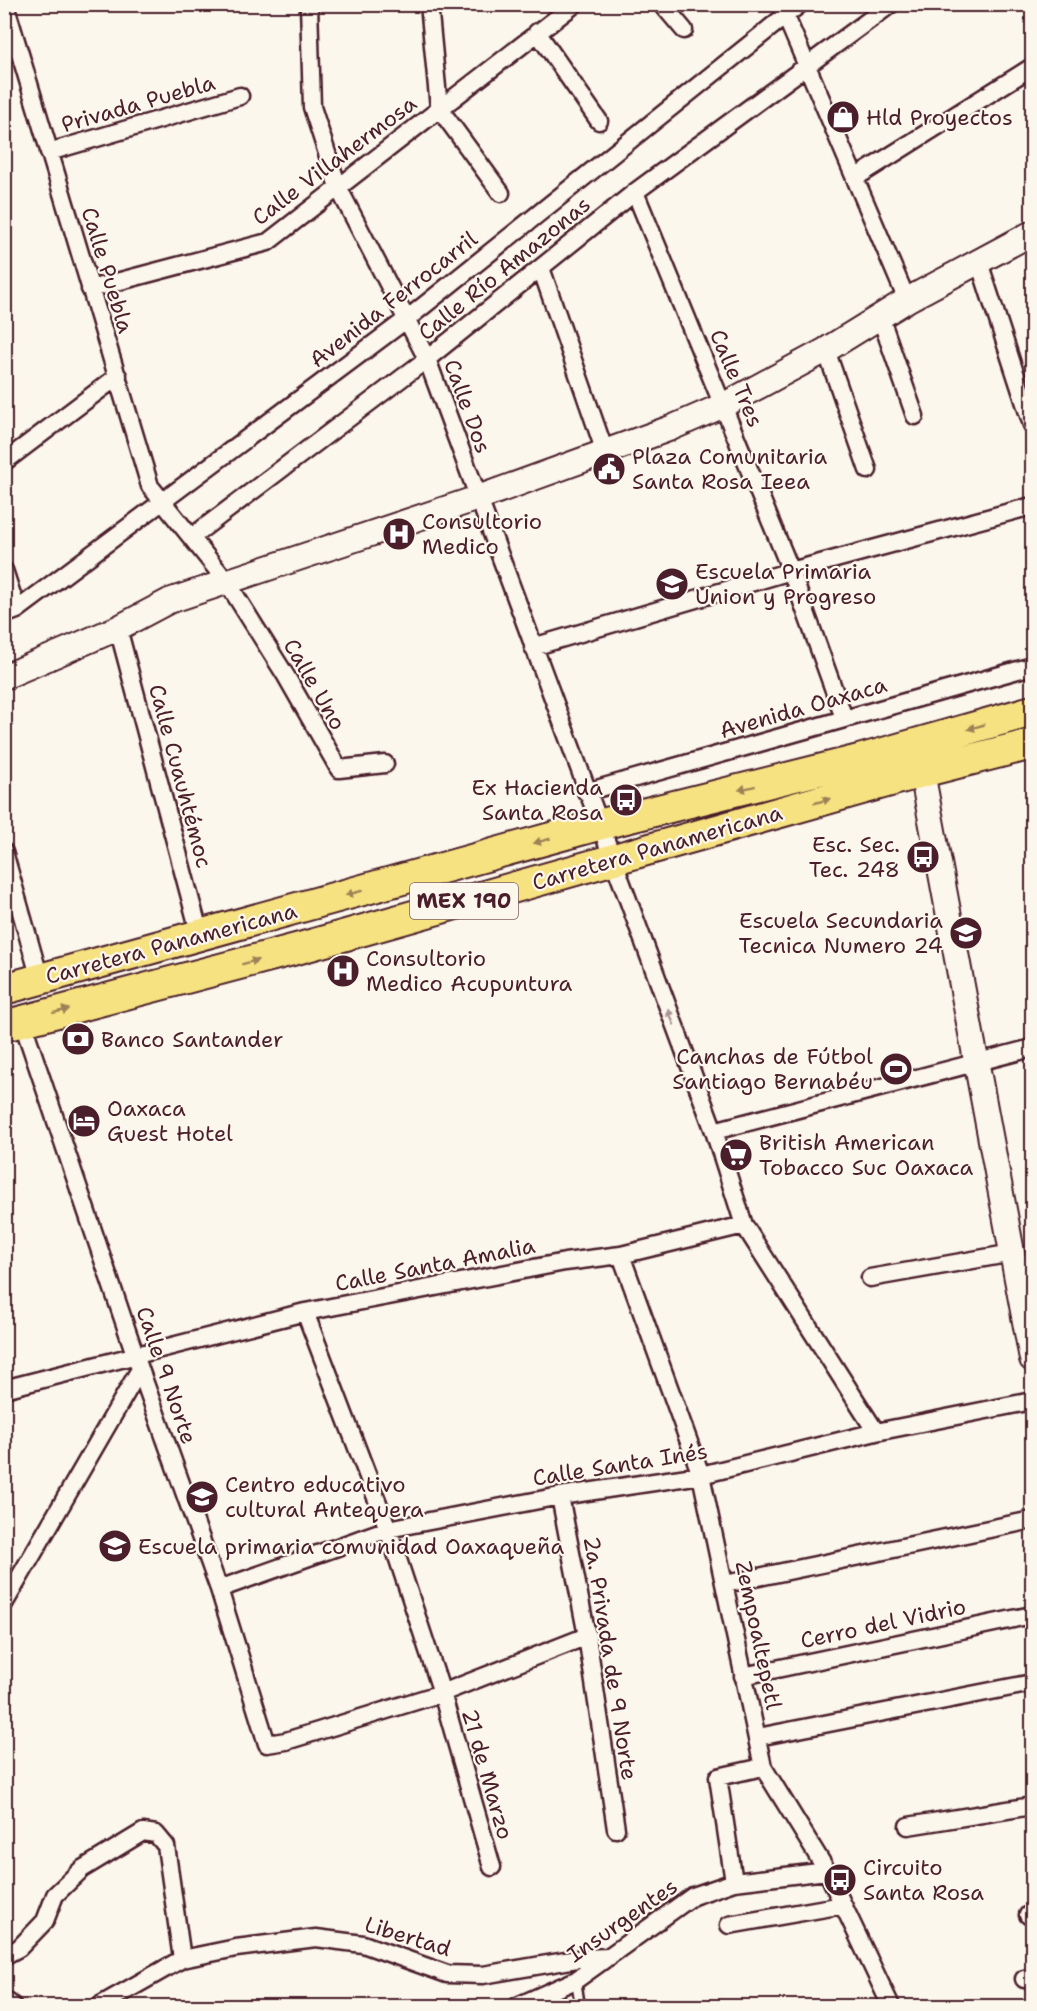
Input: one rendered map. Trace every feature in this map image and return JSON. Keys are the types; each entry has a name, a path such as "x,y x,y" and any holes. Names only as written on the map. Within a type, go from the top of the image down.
{"highway":[{"name":"Carretera Panamericana","path":"4,989 598,825 859,760 1032,711"},
{"name":"Carretera Panamericana","path":"13,1023 289,951 922,772 1032,744"}],"street":[{"name":"Calle Puebla","path":"4,4 150,486 193,536"},
{"name":"Calle Dos","path":"309,4 312,107 338,187 426,359 714,1131 744,1226 876,1432"},
{"path":"429,4 439,108 501,192"},
{"name":"Calle Villahermosa","path":"90,289 268,242 575,4"},
{"path":"662,4 684,30"},
{"name":"Avenida Ferrocarril","path":"11,612 407,319 783,10 800,4"},
{"name":"Calle Río Amazonas","path":"193,536 426,359 635,192 806,64 891,4"},
{"path":"783,10 907,300"},
{"path":"537,32 599,121"},
{"path":"855,178 1032,67"},
{"name":"Privada Puebla","path":"48,152 240,96"},
{"name":"Calle Tres","path":"635,192 792,571 844,718"},
{"path":"4,677 118,627 169,601 478,498 671,428 724,405 826,350 907,300 1032,233"},
{"path":"979,262 1032,425"},
{"path":"541,268 605,452"},
{"path":"880,316 915,416"},
{"path":"826,350 868,470"},
{"path":"4,462 118,376"},
{"path":"533,647 792,571 1032,506"},
{"path":"193,536 227,582"},
{"path":"4,570 11,612"},
{"name":"Calle Uno","path":"227,582 286,676 339,769 385,764"},
{"name":"Calle Cuauhtémoc","path":"118,627 200,935"},
{"name":"Avenida Oaxaca","path":"586,792 1032,666"},
{"path":"922,772 1032,1359"},
{"path":"4,852 40,979"},
{"name":"Calle 9 Norte","path":"13,1023 219,1589 267,1744 286,1741 441,1693"},
{"path":"714,1131 1032,1048"},
{"name":"Calle Santa Amalia","path":"4,1389 138,1362 305,1312 565,1262 621,1255 744,1226"},
{"path":"870,1278 1013,1253"},
{"name":"Zempoaltepetl","path":"621,1255 701,1475 763,1767 827,1871 887,2006"},
{"name":"21 de Marzo","path":"305,1312 387,1529 441,1693 492,1867"},
{"path":"4,1605 138,1362"},
{"name":"Calle Santa Inés","path":"219,1589 387,1529 560,1496 701,1475 876,1432 1032,1401"},
{"name":"2a. Privada de 9 Norte","path":"560,1496 587,1636 616,1828"},
{"path":"725,1584 1032,1520"},
{"name":"Cerro del Vidrio","path":"743,1676 1032,1615"},
{"path":"441,1693 587,1636"},
{"path":"758,1737 1032,1683"},
{"path":"734,1882 718,1777 763,1767"},
{"path":"908,1826 1032,1806"},
{"path":"4,1956 19,1948 45,1921 55,1895 82,1869 143,1832 156,1834 163,1838 166,1846 183,1959"},
{"name":"Insurgentes","path":"517,2007 576,1980 693,1896 734,1882 827,1871"},
{"path":"729,1925 843,1905"},
{"name":"Libertad","path":"99,2007 183,1959 236,1948 316,1938 363,1944 447,1974 483,1975 583,1958 609,1957"},
{"path":"4,1999 13,2007"}],"lane":[{"path":"576,1980 580,2007"}],"place":[{"name":"Hld Proyectos","path":"843,117"},
{"name":"Plaza Comunitaria Santa Rosa Ieea","path":"609,469"},
{"name":"Consultorio Medico","path":"399,534"},
{"name":"Escuela Primaria Union y Progreso","path":"672,584"},
{"name":"Ex Hacienda Santa Rosa","path":"626,800"},
{"name":"Esc. Sec. Tec. 248","path":"923,857"},
{"name":"Escuela Secundaria Tecnica Numero 24","path":"966,933"},
{"name":"Consultorio Medico Acupuntura","path":"343,971"},
{"name":"Banco Santander","path":"78,1039"},
{"name":"Canchas de Fútbol Santiago Bernabéu","path":"896,1069"},
{"name":"Oaxaca Guest Hotel","path":"84,1121"},
{"name":"British American Tobacco Suc Oaxaca","path":"736,1155"},
{"name":"Centro educativo cultural Antequera","path":"202,1497"},
{"name":"Escuela primaria comunidad Oaxaqueña","path":"115,1546"},
{"name":"Circuito Santa Rosa","path":"840,1880"}]}
